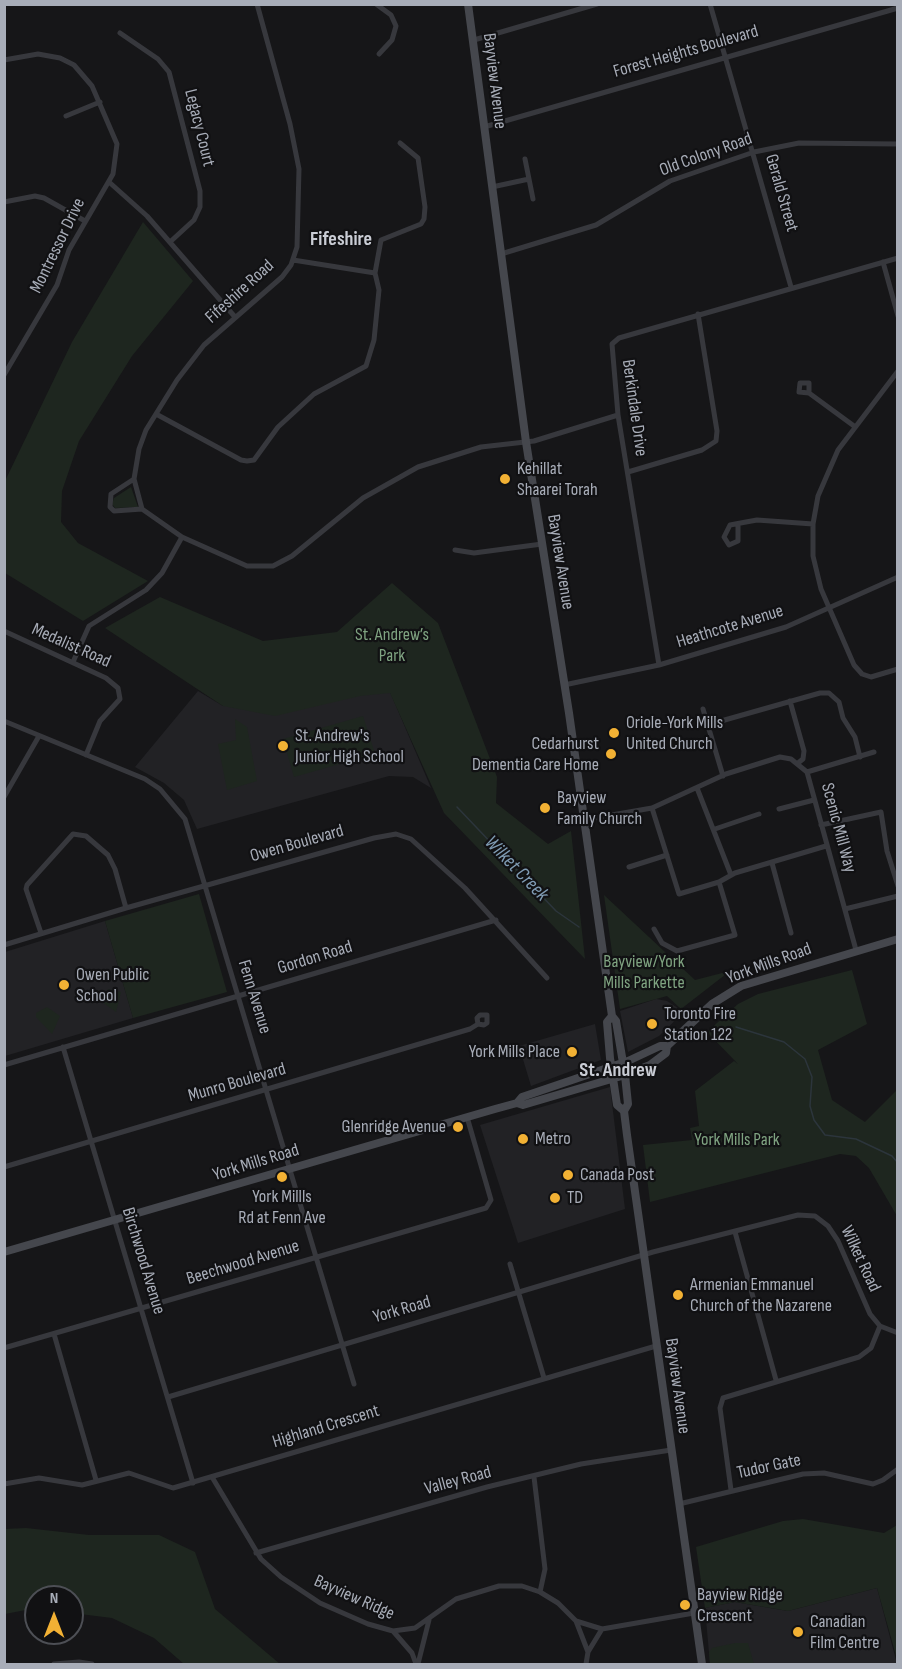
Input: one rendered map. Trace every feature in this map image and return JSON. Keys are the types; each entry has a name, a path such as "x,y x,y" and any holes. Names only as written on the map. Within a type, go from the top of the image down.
{"main road":[{"name":"Bayview Avenue","path":"468,4 526,442 612,1016 616,1021 625,1075 628,1104 624,1111 702,1665"},
{"name":"York Mills Road","path":"4,1252 467,1117 517,1103 523,1105 614,1079 658,1059 666,1053 667,1046 712,1004 741,986 897,939"},
{"name":"Bayview Avenue","path":"612,1016 607,1022 612,1067 617,1106 624,1111"},
{"name":"York Mills Road","path":"517,1103 522,1097 623,1064 660,1046 667,1046"}],"street":[{"name":"Fifeshire Road","path":"142,509 134,478 144,436 156,414 177,380 204,345 282,277 293,260 300,210 299,169 290,124 257,4"},
{"path":"376,4 391,15 396,26 392,40 379,54"},
{"path":"474,40 597,4"},
{"name":"Gerald Street","path":"710,4 791,286"},
{"name":"Forest Heights Boulevard","path":"484,127 897,8"},
{"name":"Legacy Court","path":"120,33 158,59 169,72 200,190 200,207 194,220 170,242"},
{"name":"Montressor Drive","path":"4,60 38,54 66,61 88,81 100,102 117,144 116,165 109,182 69,250 57,285 4,375"},
{"path":"66,116 100,102"},
{"name":"Old Colony Road","path":"501,254 596,225 670,181 754,152 806,142 897,144"},
{"path":"156,414 241,460 254,460 278,427 314,394 370,362 380,290 375,273 381,240 421,224 424,219 425,207 418,158 400,143"},
{"path":"525,159 533,199"},
{"path":"492,187 529,179"},
{"path":"109,182 147,216 236,317"},
{"path":"4,202 35,196 44,198 85,221"},
{"name":"Berkindale Drive","path":"659,665 618,415 612,344 619,338 698,314 897,258"},
{"path":"293,260 375,273"},
{"path":"883,262 897,316"},
{"path":"628,472 702,450 716,441 717,431 698,314"},
{"path":"897,371 888,387 854,426 826,474 813,524 813,556 827,609 854,665 862,674 871,677 897,669"},
{"path":"809,393 854,426"},
{"path":"134,478 111,494 110,507 114,511 142,509 182,537 247,567 273,566 292,556 363,498 418,467 481,447 526,442 618,415"},
{"path":"738,524 757,520 813,524"},
{"path":"73,663 89,626 146,591 162,573 182,537"},
{"path":"455,550 474,553 542,544"},
{"name":"Heathcote Avenue","path":"564,685 659,665 786,627 897,577"},
{"name":"Medalist Road","path":"4,631 111,681 120,694 117,704 100,721 86,755"},
{"path":"707,725 820,693 835,697 855,737 860,757"},
{"path":"583,820 652,808 723,776 780,757 798,763 803,759 804,751 790,701"},
{"path":"703,709 723,776"},
{"name":"Fenn Avenue","path":"4,721 145,779 171,800 185,819 354,1384"},
{"path":"4,797 39,736"},
{"path":"807,772 874,752"},
{"name":"Scenic Mill Way","path":"798,763 807,772 856,950"},
{"path":"697,788 731,875"},
{"path":"779,809 814,800"},
{"path":"652,808 679,894 719,882 731,875 826,846"},
{"path":"821,825 880,812 887,851 897,886"},
{"path":"715,830 759,814"},
{"path":"41,933 26,889 27,885 74,834 86,836 108,855 115,869 126,908"},
{"name":"Owen Boulevard","path":"4,945 126,908 374,838 396,834 411,839 420,846 465,888 547,978"},
{"path":"629,867 667,855"},
{"path":"772,864 791,933"},
{"path":"654,929 662,943 676,951 735,935 719,882"},
{"path":"844,909 897,896"},
{"name":"Gordon Road","path":"4,1065 496,920"},
{"name":"Munro Boulevard","path":"4,1167 470,1029 478,1024"},
{"name":"Birchwood Avenue","path":"63,1047 193,1483"},
{"name":"Beechwood Avenue","path":"4,1348 486,1208 491,1200 467,1117"},
{"name":"Wilket Road","path":"644,1255 798,1215 819,1218 838,1241 866,1307 880,1326"},
{"path":"735,1232 776,1380"},
{"name":"York Road","path":"168,1396 644,1255"},
{"path":"510,1264 544,1378"},
{"path":"731,1490 720,1402 727,1395 859,1357 871,1348 880,1326 897,1333"},
{"path":"54,1334 96,1480"},
{"name":"Highland Crescent","path":"4,1484 27,1479 82,1485 123,1472 140,1475 167,1487 193,1483 656,1346"},
{"name":"Valley Road","path":"256,1553 487,1488 593,1462 671,1450"},
{"name":"Tudor Gate","path":"679,1504 731,1490 814,1473 873,1484 883,1480 897,1468"},
{"name":"Bayview Ridge","path":"212,1477 256,1553 281,1577 320,1603 368,1624 393,1630 412,1653 417,1665"},
{"path":"534,1477 545,1569 540,1592"},
{"path":"393,1630 415,1628 456,1599 499,1586 522,1586 540,1592 558,1603 576,1621 588,1652"},
{"path":"576,1621 603,1629 694,1613"},
{"path":"417,1665 429,1620"},
{"path":"586,1665 588,1652 603,1629"},
{"path":"54,1665 79,1662 92,1665"}],"shaded area":[{"name":"St. Andrew's Junior High School","path":"198,691 223,706 390,692 431,788 413,777 389,776 197,829 184,800 164,783 135,767"},
{"name":"Owen Public School","path":"105,921 133,1018 5,1056 5,952"},
{"path":"656,999 667,1001 684,1012 659,1036 628,1052 620,1011"},
{"path":"595,1024 601,1060 531,1086 519,1046"},
{"path":"610,1087 625,1209 518,1243 480,1125"},
{"name":"Canadian Film Centre","path":"877,1588 897,1664 710,1664 705,1608 735,1602 788,1611"}],"green space":[{"path":"143,222 193,281 132,356 79,441 62,491 61,522 78,543 148,581 83,621 5,573 5,481 72,342"},
{"path":"131,487 138,507 115,508 112,504 114,498"},
{"name":"St. Andrew’s Park","path":"392,583 438,623 497,777 496,803 548,844 571,831 585,959 444,813 390,693 360,696 275,716 223,706 105,628 160,597 263,641 337,632"},
{"path":"363,716 375,754 294,777 283,739"},
{"path":"235,719 247,727 257,781 227,790 218,744 236,740"},
{"path":"199,894 227,992 133,1018 105,921"},
{"name":"Bayview/York Mills Parkette","path":"604,895 695,980 730,971 681,1009 667,996 620,1009"},
{"name":"York Mills Park","path":"852,970 867,1024 818,1050 832,1100 865,1122 896,1091 897,1093 897,1216 869,1168 856,1156 840,1154 650,1202 643,1145 692,1140 690,1128 699,1126 695,1091 734,1061 738,1064 707,1032 738,1004 758,994"},
{"path":"108,989 121,992 116,1012 102,1002"},
{"path":"47,1007 60,1016 52,1034 36,1017 36,1013"},
{"path":"803,1519 884,1533 897,1525 897,1659 877,1588 788,1611 735,1602 705,1608 696,1547 783,1521"},
{"path":"26,1528 89,1535 159,1535 195,1552 215,1609 280,1664 184,1664 154,1638 112,1618 84,1614 84,1585 24,1585 24,1610 5,1614 5,1529"},
{"path":"748,1643 754,1664 710,1664 709,1652 712,1648"}],"waterway":[{"name":"Wilket Creek","path":"457,807 556,911 579,927"},
{"name":"Wilket Creek","path":"736,1027 784,1042 805,1059 812,1077 810,1106 814,1120 825,1135 856,1139 892,1156 898,1163"}],"place":[{"name":"Kehillat Shaarei Torah","path":"505,479"},
{"name":"Oriole-York Mills United Church","path":"614,733"},
{"name":"St. Andrew's Junior High School","path":"283,746"},
{"name":"Cedarhurst Dementia Care Home","path":"611,754"},
{"name":"Bayview Family Church","path":"545,808"},
{"name":"Owen Public School","path":"64,985"},
{"name":"Toronto Fire Station 122","path":"652,1024"},
{"name":"York Mills Place","path":"572,1052"},
{"name":"Glenridge Avenue","path":"458,1127"},
{"name":"Metro","path":"523,1139"},
{"name":"Canada Post","path":"568,1175"},
{"name":"York Millls Rd at Fenn Ave","path":"282,1177"},
{"name":"TD","path":"555,1198"},
{"name":"Armenian Emmanuel Church of the Nazarene","path":"678,1295"},
{"name":"Bayview Ridge Crescent","path":"685,1605"},
{"name":"Canadian Film Centre","path":"798,1632"}],"district":[{"name":"Fifeshire","path":"341,240"},
{"name":"St. Andrew","path":"618,1071"}]}
